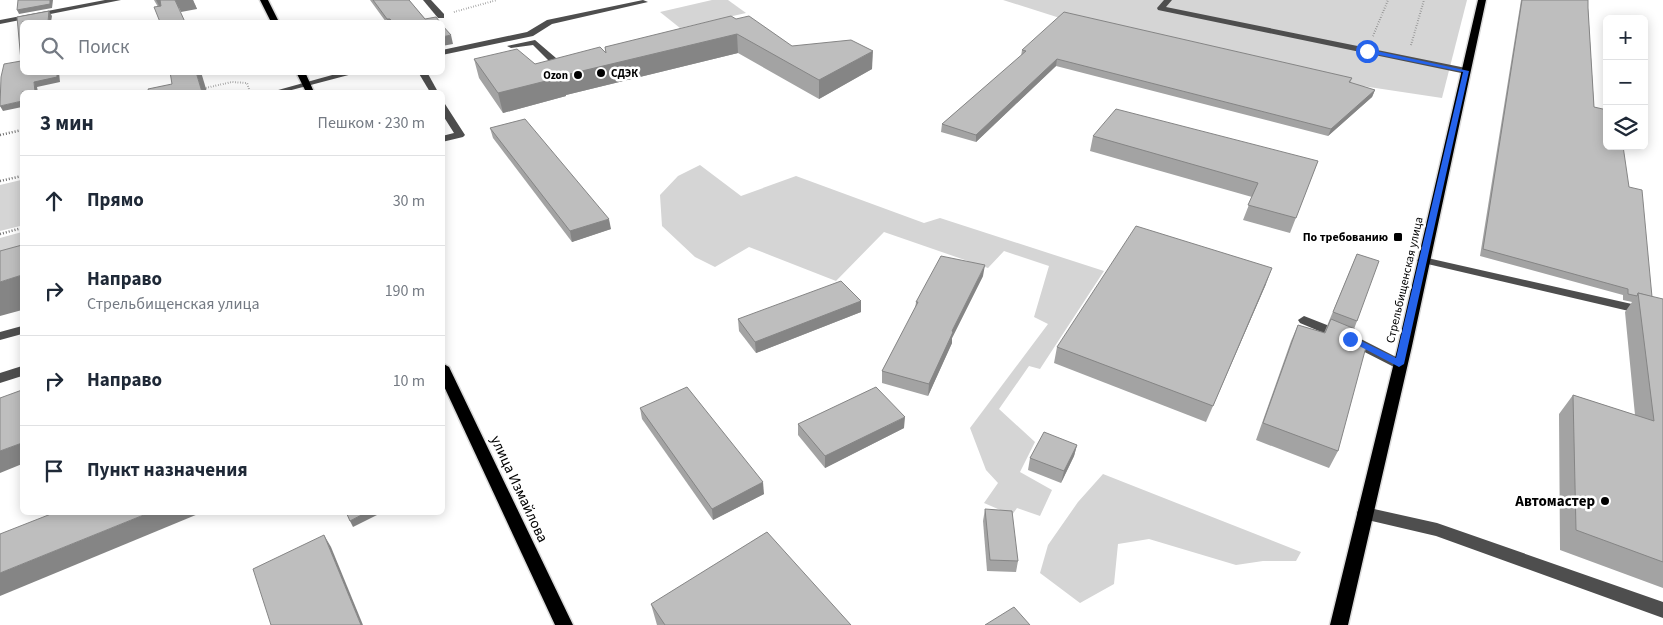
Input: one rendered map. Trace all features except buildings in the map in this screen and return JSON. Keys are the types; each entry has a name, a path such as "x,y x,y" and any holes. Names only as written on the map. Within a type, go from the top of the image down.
{"main road":[{"path":"264,0 274,20"},
{"name":"Стрельбищенская улица","path":"1340,625 1482,0"},
{"path":"301,75 308,89"},
{"name":"улица Измайлова","path":"445,373 564,625"}],"street":[{"path":"0,22 116,0"},
{"path":"427,0 441,16"},
{"path":"1168,0 1160,8 1466,71"},
{"path":"445,52 530,34 550,22 644,2"},
{"path":"445,60 535,42 553,60"},
{"path":"308,89 348,75"},
{"path":"424,75 433,90"},
{"path":"445,111 460,135 445,138"},
{"path":"1423,260 1663,315"},
{"path":"1304,320 1350,339 1399,364"},
{"path":"0,336 20,331"},
{"path":"0,378 20,372"},
{"path":"1365,513 1437,530 1663,610"}],"path":[{"path":"441,16 497,0"},
{"path":"1367,51 1388,0"},
{"path":"1407,59 1424,0"},
{"path":"195,90 239,81 247,83 249,90"},
{"path":"0,135 20,130"},
{"path":"0,181 20,176"},
{"path":"0,234 20,229"}],"shaded area":[{"path":"712,0 728,0 746,13 680,28 660,12"},
{"path":"1003,0 1467,0 1442,98 1349,84 1063,19"},
{"path":"700,165 741,196 796,176 924,223 940,218 1104,271 1040,369 1029,366 999,409 1035,442 1020,472 1052,490 1040,516 1017,508 1012,515 984,503 998,483 986,470 970,428 1048,324 1034,317 1049,266 1004,251 988,268 884,232 836,281 749,247 715,267 695,257 662,226 660,195 678,176"},
{"path":"20,180 20,226 0,231 0,185"},
{"path":"20,233 20,259 0,264 0,238"},
{"path":"1103,474 1301,552 1296,561 1263,561 1236,565 1149,539 1118,544 1114,584 1080,603 1040,573 1048,545 1078,502"}],"place":[{"name":"СДЭК","path":"601,73"},
{"name":"Ozon","path":"578,75"},
{"name":"По требованию","path":"1398,237"},
{"name":"Автомастер","path":"1605,501"}],"route":[{"path":"1350,339 1399,364 1405,346 1466,71 1367,51"}]}
